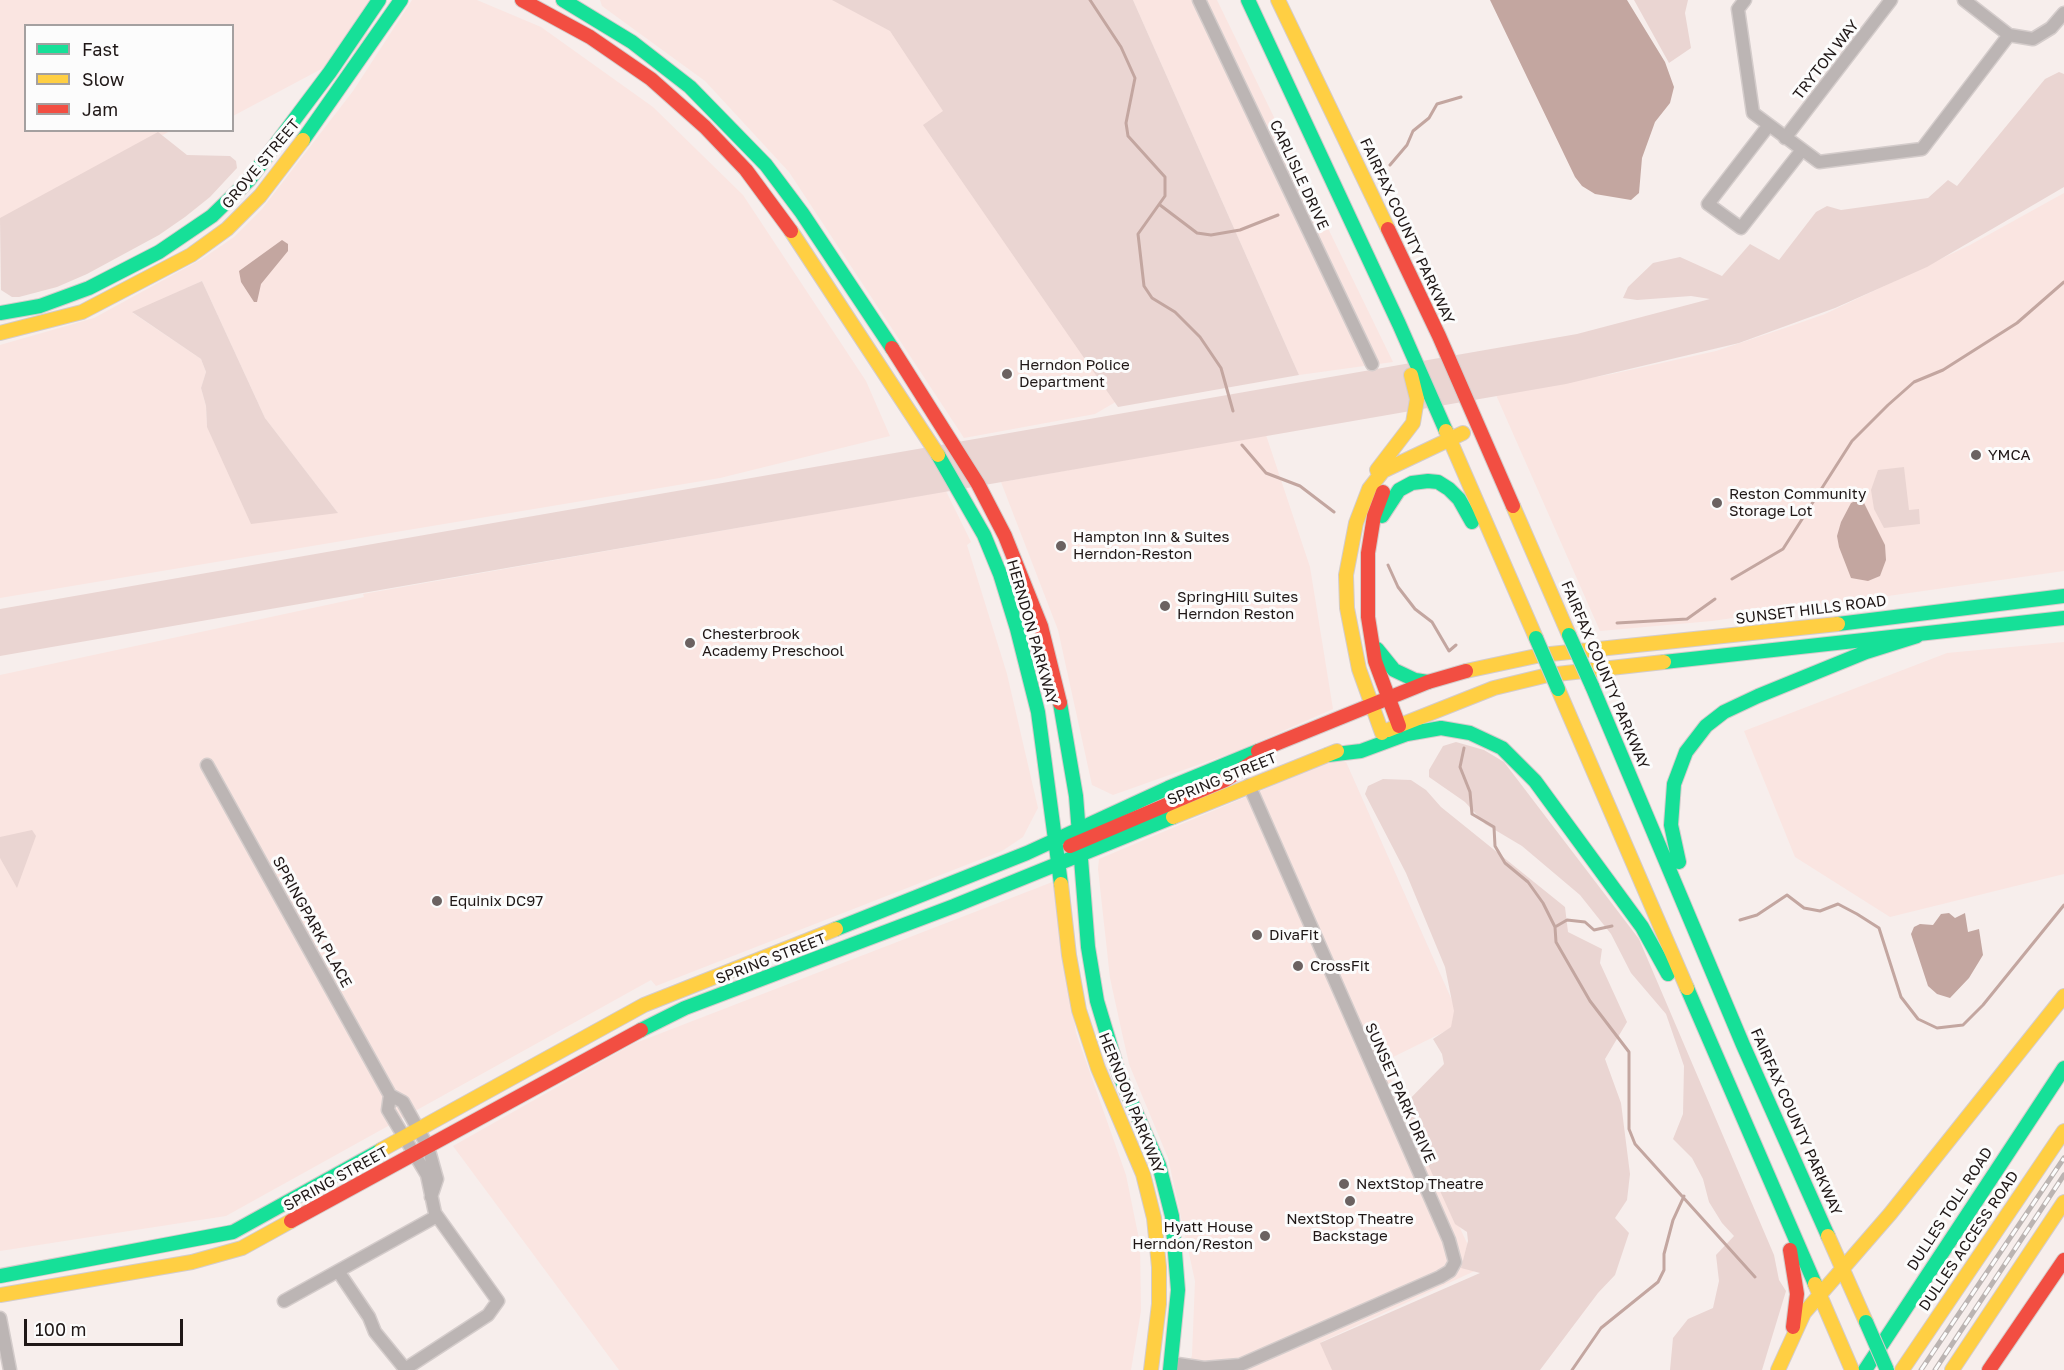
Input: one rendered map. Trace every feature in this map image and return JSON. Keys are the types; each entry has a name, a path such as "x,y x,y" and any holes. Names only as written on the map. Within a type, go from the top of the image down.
{"main road":[{"name":"GROVE STREET","path":"0,313 39,306 89,288 159,252 212,216 249,180 379,0"},
{"name":"GROVE STREET","path":"0,333 43,324 82,312 191,255 227,229 260,196 309,132 401,0"},
{"name":"HERNDON PARKWAY","path":"522,0 590,37 637,68 680,104 734,156 758,184 801,245 923,429 978,523 1000,574 1026,660 1038,712 1058,851 1069,955 1082,1021 1104,1085 1141,1168 1154,1218 1159,1258 1160,1304 1151,1370"},
{"name":"HERNDON PARKWAY","path":"563,0 649,54 708,103 754,151 802,213 939,421 997,520 1038,618 1063,714 1079,842 1088,947 1099,1010 1119,1074 1159,1165 1172,1216 1178,1290 1170,1367"},
{"path":"1248,0 1299,104 1399,324 1852,1370"},
{"name":"FAIRFAX COUNTY PARKWAY","path":"1278,0 1369,188 1481,432 1592,686 1743,1045 1887,1370"},
{"path":"1382,733 1371,706 1351,641 1346,583 1356,523 1380,464 1408,431 1415,415 1417,399 1399,324"},
{"path":"1373,482 1395,463 1451,445 1481,432"},
{"path":"1399,726 1375,661 1370,632 1366,583 1370,542 1378,502 1390,484 1451,445"},
{"path":"1370,542 1399,490 1419,481 1438,482 1460,500 1480,539 1513,585"},
{"name":"SUNSET HILLS ROAD","path":"1561,653 1781,631 2064,596"},
{"path":"1700,939 1674,844 1670,814 1677,772 1691,743 1715,718 1734,706 1866,652 1917,636 2064,618"},
{"path":"1370,632 1381,656 1389,666 1406,677 1428,682"},
{"name":"SPRING STREET","path":"0,1295 192,1262 228,1253 261,1239 615,1043 685,1008 1079,842 1249,785 1494,688 1569,672 1917,636"},
{"name":"SPRING STREET","path":"0,1276 233,1232 644,1005 891,909 1058,851 1079,842 1196,776 1428,682 1505,661 1561,653"},
{"path":"1328,755 1361,751 1407,734 1441,728 1482,737 1510,754 1531,776 1642,927 1719,1062"},
{"path":"1778,1370 1800,1319 2064,996"},
{"name":"DULLES TOLL ROAD","path":"1865,1370 2064,1068"},
{"name":"DULLES ACCESS ROAD","path":"1902,1370 2064,1131"},
{"path":"1952,1370 2064,1202"},
{"path":"1780,1204 1796,1283 1792,1334"},
{"path":"1989,1370 2064,1260"}],"street":[{"name":"CARLISLE DRIVE","path":"1199,0 1372,364"},
{"path":"1745,0 1738,9 1753,113 1819,162 1922,149 2009,35"},
{"name":"TRYTON WAY","path":"1785,138 1892,0"},
{"path":"1964,0 2009,35 2033,39 2052,28 2064,13"},
{"path":"1769,124 1708,204 1741,228 1802,150"},
{"name":"SPRINGPARK PLACE","path":"207,765 390,1095 403,1102 429,1147 437,1179 431,1197"},
{"name":"SUNSET PARK DRIVE","path":"1170,1367 1204,1368 1240,1365 1440,1277 1450,1271 1455,1262 1444,1229 1249,785"},
{"name":"SPRINGPARK PLACE","path":"390,1095 388,1110 427,1175 437,1216 498,1301 488,1315 406,1369"},
{"path":"284,1301 437,1216"},
{"path":"338,1271 369,1317 375,1332 406,1369"},
{"path":"0,1318 10,1370"}],"shaded area":[{"path":"0,0 372,0 358,21 374,41 234,115 234,24 24,24 24,132 168,132 0,225"},
{"path":"412,0 477,0 541,27 653,107 743,195 866,381 890,436 720,478 0,598 0,345 94,318 202,259 234,237 262,209 353,91","holes":["202,281 265,418 338,513 207,427 206,406 201,388 206,372 201,359 133,313"]},
{"path":"600,0 847,0 900,33 1138,389 1095,414 964,438 789,172 705,81 602,6"},
{"path":"832,0 1133,0 1299,375 1118,407 923,125 943,111 890,31"},
{"path":"1133,0 1217,0 1393,362 1299,375"},
{"path":"1490,0 1627,0 1665,62 1674,87 1670,103 1655,122 1642,158 1639,193 1631,200 1595,194 1582,186 1575,177"},
{"path":"1634,0 1688,0 1685,13 1691,48 1669,63"},
{"path":"2059,72 2064,74 2064,187 1927,267 1835,308 1739,343 1566,384 0,656 0,609 1577,334 1710,299 1691,296 1637,300 1623,298 1628,287 1653,263 1680,257 1722,276 1750,244 1779,260 1816,212 1827,206 1841,210 1928,198 1948,180 1957,186 2045,79"},
{"path":"158,132 187,155 230,156 236,161 237,168 210,197 185,217 159,235 87,274 57,287 19,297 12,297 1,290 0,218"},
{"path":"2064,193 2064,571 1712,621 1600,631 1496,395 1612,374 1716,351 1825,314 1970,245"},
{"path":"282,240 288,244 288,251 261,284 257,302 254,302 241,282 239,271"},
{"path":"202,281 265,418 338,513 251,524 207,427 206,406 201,388 206,372 201,359 132,312"},
{"path":"1266,435 1310,567 1333,709 1237,751 1113,795 1092,785 1058,630 1001,482"},
{"path":"1904,467 1909,510 1919,509 1920,524 1884,528 1874,509 1871,490 1878,470"},
{"path":"946,491 971,542 967,545 1007,674 1038,808 1023,837 1002,851 656,986 651,980 226,1216 0,1251 0,675 364,597 363,594"},
{"path":"1857,500 1863,501 1885,545 1886,560 1880,576 1868,581 1851,578 1837,536 1851,503"},
{"path":"2064,642 2064,874 1890,917 1795,857 1744,731 1947,653"},
{"path":"1456,742 1484,750 1504,762 1639,939 1774,1255 1779,1280 1786,1291 1762,1370 1670,1370 1673,1338 1688,1319 1713,1308 1719,1281 1716,1255 1734,1236 1722,1223 1709,1202 1703,1179 1692,1158 1673,1139 1683,1114 1684,1066 1666,1014 1631,973 1611,934 1580,895 1522,846 1485,824 1465,802 1429,777 1429,770 1443,746"},
{"path":"1331,761 1346,762 1462,1023 1383,1062 1479,1269 1321,1342 1333,1370 1188,1370 1192,1355 1195,1281 1168,1158 1129,1064 1110,978 1098,869 1099,859"},
{"path":"1383,779 1411,780 1426,790 1441,807 1565,907 1568,932 1602,949 1600,963 1627,1022 1605,1059 1621,1103 1630,1174 1627,1200 1615,1218 1629,1233 1615,1275 1598,1293 1540,1370 1332,1370 1320,1343 1480,1273 1461,1268 1468,1241 1467,1232 1455,1224 1402,1107 1444,1064 1442,1054 1433,1039 1451,1027 1454,1011 1445,967 1406,873 1365,794 1368,786"},
{"path":"32,830 36,836 17,888 0,858 0,837"},
{"path":"1055,881 1076,1033 1126,1175 1140,1244 1141,1311 1131,1370 619,1370 453,1146 633,1044"},
{"path":"1949,913 1955,918 1965,913 1968,932 1979,929 1983,955 1969,978 1950,998 1937,994 1928,986 1911,934 1914,927 1920,924 1933,925 1941,914"}],"waterway":[{"path":"1090,0 1121,47 1135,78 1126,123 1128,136 1165,177 1165,196 1138,234 1144,286 1152,298 1175,312 1200,337 1221,368 1233,411"},
{"path":"1390,165 1407,145 1413,131 1429,118 1437,104 1461,97"},
{"path":"1160,205 1197,233 1211,235 1240,230 1278,215"},
{"path":"1732,579 1783,549 1852,441 1888,405 1914,382 1943,370 2017,323 2064,282"},
{"path":"1242,445 1266,473 1300,486 1334,512"},
{"path":"1388,565 1398,587 1415,609 1432,622 1449,651 1456,645"},
{"path":"1617,623 1687,619 1715,599"},
{"path":"1464,748 1460,767 1470,792 1472,814 1494,827 1495,846 1505,863 1528,882 1543,903 1555,927 1556,942 1590,1001 1629,1052 1629,1129 1635,1144 1755,1277"},
{"path":"1740,920 1757,915 1787,895 1804,908 1820,911 1838,904 1857,914 1879,928 1901,997 1918,1019 1937,1028 1963,1025 1983,1005 2064,905"},
{"path":"1555,927 1567,920 1585,922 1594,930 1612,926"},
{"path":"1572,1370 1601,1328 1658,1282 1664,1270 1664,1254 1673,1220 1684,1196"}],"railway":[{"path":"1921,1370 2064,1158"},
{"path":"1935,1370 2064,1175"}],"traffic: fast":[{"path":"0,313 40,306 89,288 159,252 212,216 249,180 330,72 379,0"},
{"path":"303,140 401,0"},
{"path":"563,0 632,42 690,87 766,165 802,213 892,348"},
{"path":"1248,0 1399,324 1446,431"},
{"path":"938,455 984,535 1000,574 1017,629 1038,712 1061,884"},
{"path":"1382,516 1399,490 1412,483 1428,481 1438,482 1449,489 1459,499 1472,522"},
{"path":"1838,624 2064,596"},
{"path":"1664,662 2064,618"},
{"path":"1569,635 1592,686"},
{"path":"1679,862 1671,825 1674,784 1686,752 1706,726 1724,712 1758,696 1866,652 1917,636"},
{"path":"1536,638 1558,689"},
{"path":"1377,649 1394,670 1415,680 1428,682"},
{"path":"1592,686 1743,1045 1828,1236"},
{"path":"1060,703 1076,796 1088,947 1097,1001 1119,1074 1159,1165 1172,1216 1178,1290 1170,1370"},
{"path":"1328,755 1361,751 1407,734 1441,728 1470,733 1502,748 1535,781 1642,927 1668,974"},
{"path":"836,929 1027,853 1168,788 1258,751"},
{"path":"641,1030 685,1008 954,906 1173,817"},
{"path":"1687,988 1815,1284"},
{"path":"1865,1370 2064,1068"},
{"path":"0,1276 233,1232 381,1150"},
{"path":"1866,1322 1887,1370"}],"traffic: slow":[{"path":"1278,0 1388,229"},
{"path":"0,333 82,312 191,255 227,229 260,196 303,140"},
{"path":"791,231 938,455"},
{"path":"1377,470 1413,423 1417,399 1411,375"},
{"path":"1446,431 1536,638"},
{"path":"1382,733 1359,669 1347,608 1346,575 1356,523 1369,489 1383,471 1463,433"},
{"path":"1513,506 1569,635"},
{"path":"1466,671 1541,655 1838,624"},
{"path":"1388,730 1494,688 1548,675 1664,662"},
{"path":"1558,689 1687,988"},
{"path":"1173,817 1337,751"},
{"path":"1061,884 1069,955 1079,1010 1098,1068 1143,1174 1154,1218 1159,1267 1159,1304 1151,1370"},
{"path":"381,1150 644,1005 836,929"},
{"path":"1778,1370 1804,1313 1890,1214 2064,996"},
{"path":"1902,1370 2064,1131"},
{"path":"1952,1370 2064,1202"},
{"path":"0,1295 192,1262 242,1248 291,1221"},
{"path":"1828,1236 1866,1322"},
{"path":"1815,1284 1852,1370"}],"traffic: jam":[{"path":"522,0 590,37 651,79 705,127 746,170 791,231"},
{"path":"1388,229 1439,336 1513,506"},
{"path":"892,348 978,484 1005,536 1041,626 1060,703"},
{"path":"1383,492 1374,516 1368,553 1368,617 1375,661 1399,726"},
{"path":"1258,751 1428,682 1466,671"},
{"path":"1070,846 1225,780 1253,762"},
{"path":"291,1221 641,1030"},
{"path":"1790,1250 1797,1294 1793,1327"},
{"path":"1989,1370 2064,1260"}],"place":[{"name":"Herndon Police Department","path":"1007,374"},
{"name":"YMCA","path":"1976,455"},
{"name":"Reston Community Storage Lot","path":"1717,503"},
{"name":"Hampton Inn & Suites Herndon-Reston","path":"1061,546"},
{"name":"SpringHill Suites Herndon Reston","path":"1165,606"},
{"name":"Chesterbrook Academy Preschool","path":"690,643"},
{"name":"Equinix DC97","path":"437,901"},
{"name":"DivaFit","path":"1257,935"},
{"name":"CrossFit","path":"1298,966"},
{"name":"NextStop Theatre","path":"1344,1184"},
{"name":"NextStop Theatre Backstage","path":"1350,1201"},
{"name":"Hyatt House Herndon/Reston","path":"1265,1236"}]}
